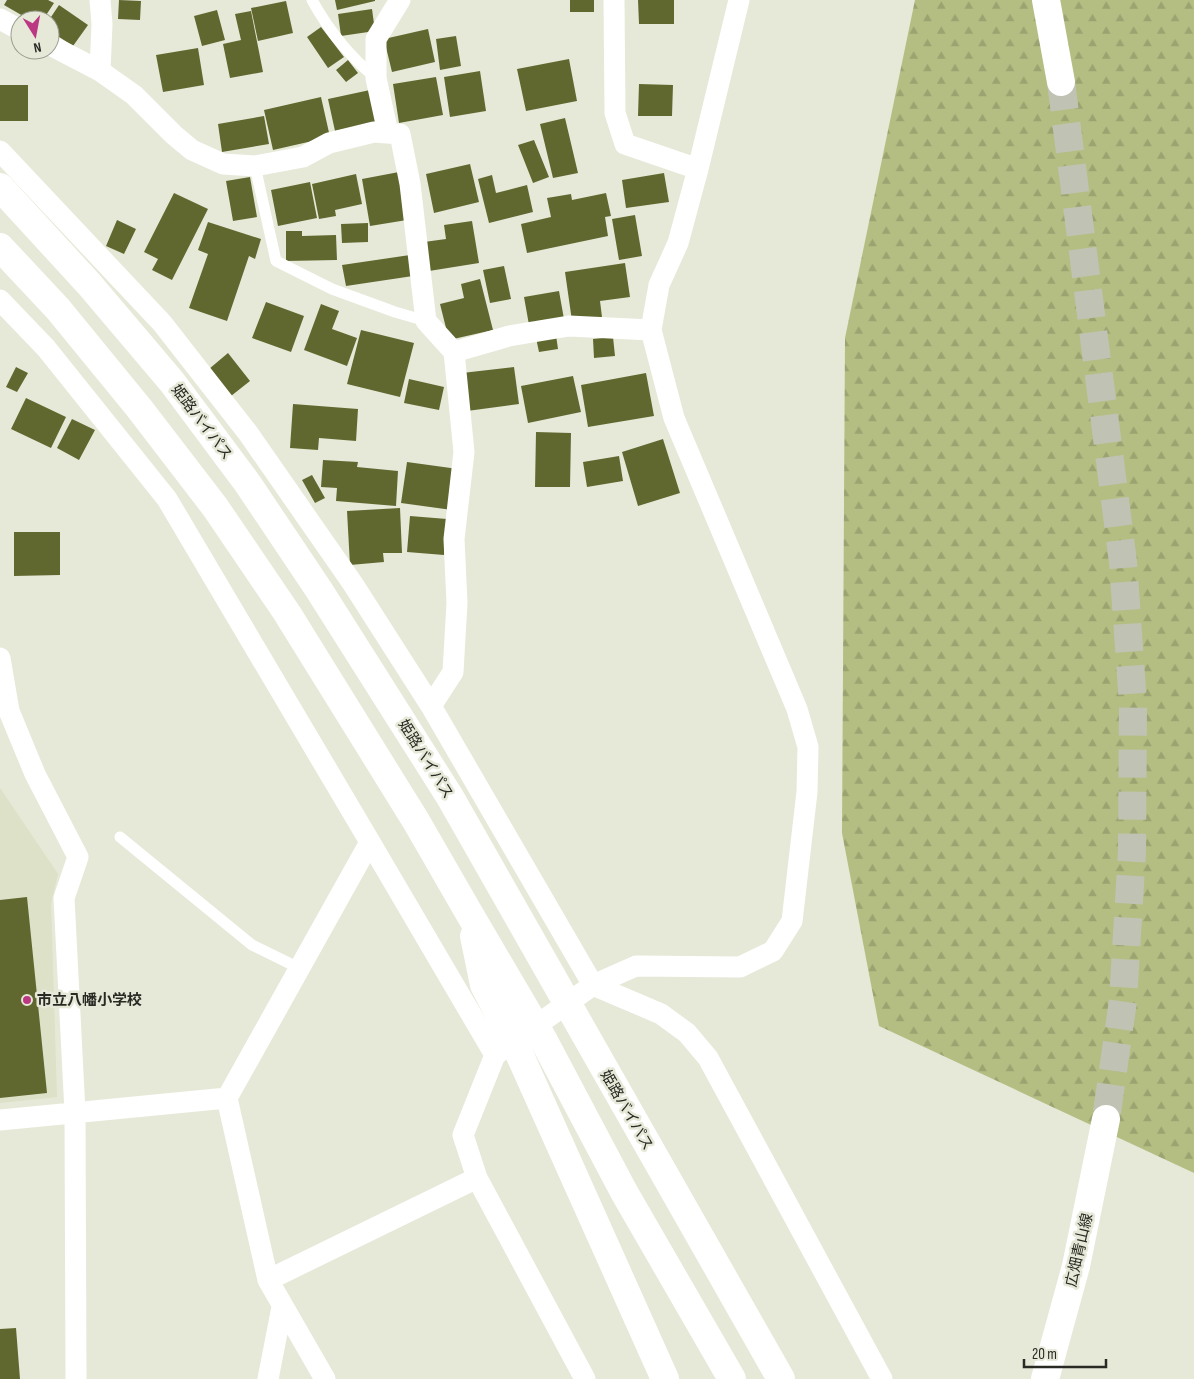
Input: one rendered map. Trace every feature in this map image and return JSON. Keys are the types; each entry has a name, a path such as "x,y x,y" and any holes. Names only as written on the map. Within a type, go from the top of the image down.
{"main road":[{"path":"1046,0 1061,82"},
{"name":"姫路バイパス","path":"0,187 89,284 166,374 248,484 319,590 450,797 781,1379"},
{"path":"0,247 58,310 139,408 214,507 287,613 416,821 543,1039 624,1192 732,1379"},
{"path":"469,913 484,985 506,1053 665,1379"},
{"name":"広畑青山線","path":"1045,1379 1076,1266 1106,1119"}],"street":[{"path":"100,0 102,24 100,72"},
{"path":"388,133 376,78 376,39 400,0"},
{"path":"614,0 615,113 625,144 698,168"},
{"path":"585,1379 477,1178 464,1135 506,1053 593,985 636,966 740,967 773,951 792,920 807,792 808,747 797,708 674,418 651,330 659,285 678,243 698,168 738,0"},
{"path":"60,50 100,72 134,95 174,135 192,150 223,164 255,166 303,157 329,143 374,132 400,134 410,184 426,321 454,352 464,452 454,539 457,603 453,672 431,706"},
{"path":"0,150 162,323 248,433 353,584 431,706 593,985 661,1014 687,1033 708,1058 882,1379"},
{"path":"0,300 46,348 167,499 370,842 506,1053"},
{"path":"454,352 509,336 569,326 651,330"},
{"path":"0,658 10,712 35,774 78,857 64,898 75,1112 76,1379"},
{"path":"325,1379 268,1280 227,1098 370,842"},
{"path":"0,1120 227,1098"},
{"path":"268,1280 477,1178"},
{"path":"268,1379 282,1307"}],"lane":[{"path":"312,0 329,27 362,66 376,78"},
{"path":"255,166 276,262 332,289 426,321"},
{"path":"120,837 252,945 299,968"}],"shaded area":[{"name":"市立八幡小学校","path":"0,788 58,874 51,904 57,1097 0,1103"}],"green space":[{"path":"915,0 1194,0 1194,1173 879,1026 842,833 845,338"}],"building":[{"path":"7,0 48,0 54,3 49,10 13,10 4,5"},
{"path":"119,0 141,1 140,20 118,19"},
{"path":"335,0 375,0 375,1 337,10"},
{"path":"570,0 594,0 594,12 570,12"},
{"path":"638,0 674,0 674,24 639,24"},
{"path":"286,1 293,33 258,41 251,8"},
{"path":"59,5 88,25 73,46 60,38 60,10 56,10"},
{"path":"372,9 375,31 341,36 338,14"},
{"path":"217,10 225,40 202,46 194,16"},
{"path":"251,11 263,72 230,78 223,44 241,40 235,14"},
{"path":"321,27 344,57 328,68 307,37"},
{"path":"428,29 435,62 392,72 384,39"},
{"path":"456,36 461,66 440,70 436,39"},
{"path":"198,48 204,85 163,92 156,55"},
{"path":"569,59 577,101 526,111 517,69"},
{"path":"348,60 358,73 346,82 336,70"},
{"path":"480,71 486,111 450,117 444,77"},
{"path":"436,77 443,115 399,123 393,84"},
{"path":"639,84 673,85 672,116 638,116"},
{"path":"0,85 28,85 28,121 0,121"},
{"path":"370,90 377,122 335,131 328,99"},
{"path":"321,97 330,137 273,150 264,110"},
{"path":"264,116 269,144 222,152 218,124"},
{"path":"565,118 578,173 553,178 540,124"},
{"path":"534,140 549,177 533,183 518,145"},
{"path":"470,164 479,202 434,213 426,174"},
{"path":"399,172 407,220 370,226 362,179"},
{"path":"664,173 669,202 626,208 622,180"},
{"path":"356,174 362,204 335,210 336,216 319,219 312,184"},
{"path":"492,175 496,193 527,185 533,212 489,223 478,179"},
{"path":"250,177 257,217 233,221 226,181"},
{"path":"310,182 317,218 278,226 271,190"},
{"path":"174,193 208,209 172,280 152,270 158,259 144,252"},
{"path":"606,193 611,216 605,217 608,236 527,253 521,224 551,217 547,198 571,194 572,200"},
{"path":"635,215 642,256 619,260 612,219"},
{"path":"117,220 136,229 124,254 106,246"},
{"path":"472,221 479,263 429,271 424,242 446,239 444,225"},
{"path":"208,222 261,239 255,259 249,256 227,321 189,308 208,254 198,250"},
{"path":"368,223 368,242 342,243 341,224"},
{"path":"286,231 302,231 302,236 336,235 337,260 286,261"},
{"path":"410,255 413,276 346,286 342,265"},
{"path":"625,263 630,297 600,301 602,317 572,321 565,272"},
{"path":"504,266 511,299 490,303 483,270"},
{"path":"480,279 493,330 449,340 440,304 464,298 461,284"},
{"path":"559,291 564,319 529,325 524,297"},
{"path":"266,302 304,316 291,352 252,338"},
{"path":"321,304 339,311 332,329 357,338 347,366 304,350"},
{"path":"361,330 414,343 400,397 347,384"},
{"path":"556,335 558,349 539,352 536,338"},
{"path":"613,337 615,356 594,358 593,339"},
{"path":"228,353 250,381 231,396 209,369"},
{"path":"16,367 28,373 17,392 6,387"},
{"path":"514,367 519,404 467,411 462,373"},
{"path":"646,373 654,416 588,427 581,385"},
{"path":"573,376 581,412 528,423 521,386"},
{"path":"409,379 444,387 439,410 404,403"},
{"path":"26,398 66,417 51,448 11,429"},
{"path":"293,404 358,409 356,441 319,438 318,450 290,448"},
{"path":"72,419 95,430 79,460 57,448"},
{"path":"536,432 571,433 570,487 535,487"},
{"path":"663,439 680,493 638,506 622,452"},
{"path":"619,456 623,481 587,487 583,462"},
{"path":"323,460 358,462 357,467 398,471 396,506 336,501 337,488 321,487"},
{"path":"407,462 458,469 452,510 401,503"},
{"path":"312,475 325,498 315,503 302,480"},
{"path":"400,508 402,553 383,553 384,562 350,565 347,511"},
{"path":"410,516 447,519 444,555 407,552"},
{"path":"14,532 60,532 60,575 14,576"},
{"path":"27,897 47,1093 0,1098 0,900"},
{"path":"16,1328 20,1379 0,1379 0,1329"}],"tunnel":[{"path":"1061,82 1123,562 1133,704 1132,851 1123,1001 1106,1119"}],"place":[{"name":"市立八幡小学校","path":"27,1000"}]}
